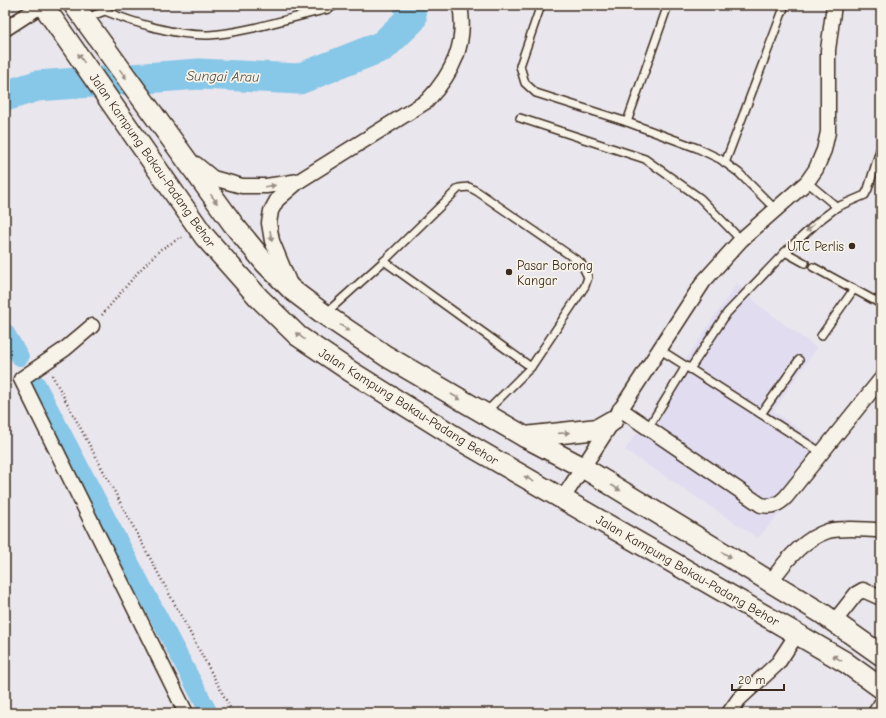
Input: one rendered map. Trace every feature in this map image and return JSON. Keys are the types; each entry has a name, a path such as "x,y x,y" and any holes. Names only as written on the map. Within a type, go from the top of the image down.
{"street":[{"path":"5,29 42,5"},
{"name":"Jalan Kampung Bakau-Padang Behor","path":"42,5 160,170 204,236 259,298 298,336 350,371 462,440 845,662 881,688"},
{"path":"292,290 272,242 269,223 271,211 277,200 299,181 427,101 442,84 456,61 462,36 460,5"},
{"path":"563,498 704,281 742,240 806,182 818,163 828,132 828,50 834,5"},
{"name":"Jalan Kampung Bakau-Padang Behor","path":"79,12 174,145 233,224 265,263 292,290 325,315 386,356 525,437 582,468 771,582 880,651"},
{"path":"174,145 213,178 242,186 260,186 299,181"},
{"path":"92,326 46,362 21,379 186,713"},
{"path":"616,415 648,428 761,505 768,506 775,505 786,497 881,379"},
{"path":"525,437 598,429 616,415"},
{"path":"771,582 782,565 805,544 828,531 881,530"},
{"path":"834,622 856,594 863,590 881,598"},
{"path":"729,713 739,699 778,663 797,634"},
{"path":"875,713 881,704"}],"lane":[{"path":"79,12 105,11 120,18 177,32 208,35 242,30 328,9 336,5"},
{"path":"541,5 520,66 525,83 536,93 627,122 697,148 725,163 739,173 776,210"},
{"path":"627,122 668,5"},
{"path":"725,163 785,5"},
{"path":"520,118 645,159 700,198 742,240"},
{"path":"648,428 727,313 784,252 820,220 837,207 865,195 881,147"},
{"path":"806,182 837,207"},
{"path":"325,315 384,261 459,188 469,187 581,263 588,277 585,286 531,367 484,413"},
{"path":"784,252 805,263"},
{"path":"384,261 531,367"},
{"path":"813,267 881,304"},
{"path":"821,336 854,289"},
{"path":"659,349 822,452"},
{"path":"761,414 799,360"}],"path":[{"path":"92,326 139,271 161,249 187,234 204,236"},
{"path":"46,362 233,713"}],"shaded area":[{"path":"737,283 761,307 817,348 773,411 833,453 758,538 625,450"}],"waterway":[{"name":"Sungai Arau","path":"5,96 37,86 199,74 299,79 383,46 411,19 409,5"},
{"path":"5,332 20,357"},
{"path":"36,383 209,713"}],"place":[{"name":"UTC Perlis","path":"852,246"},
{"name":"Pasar Borong Kangar","path":"509,272"}]}
